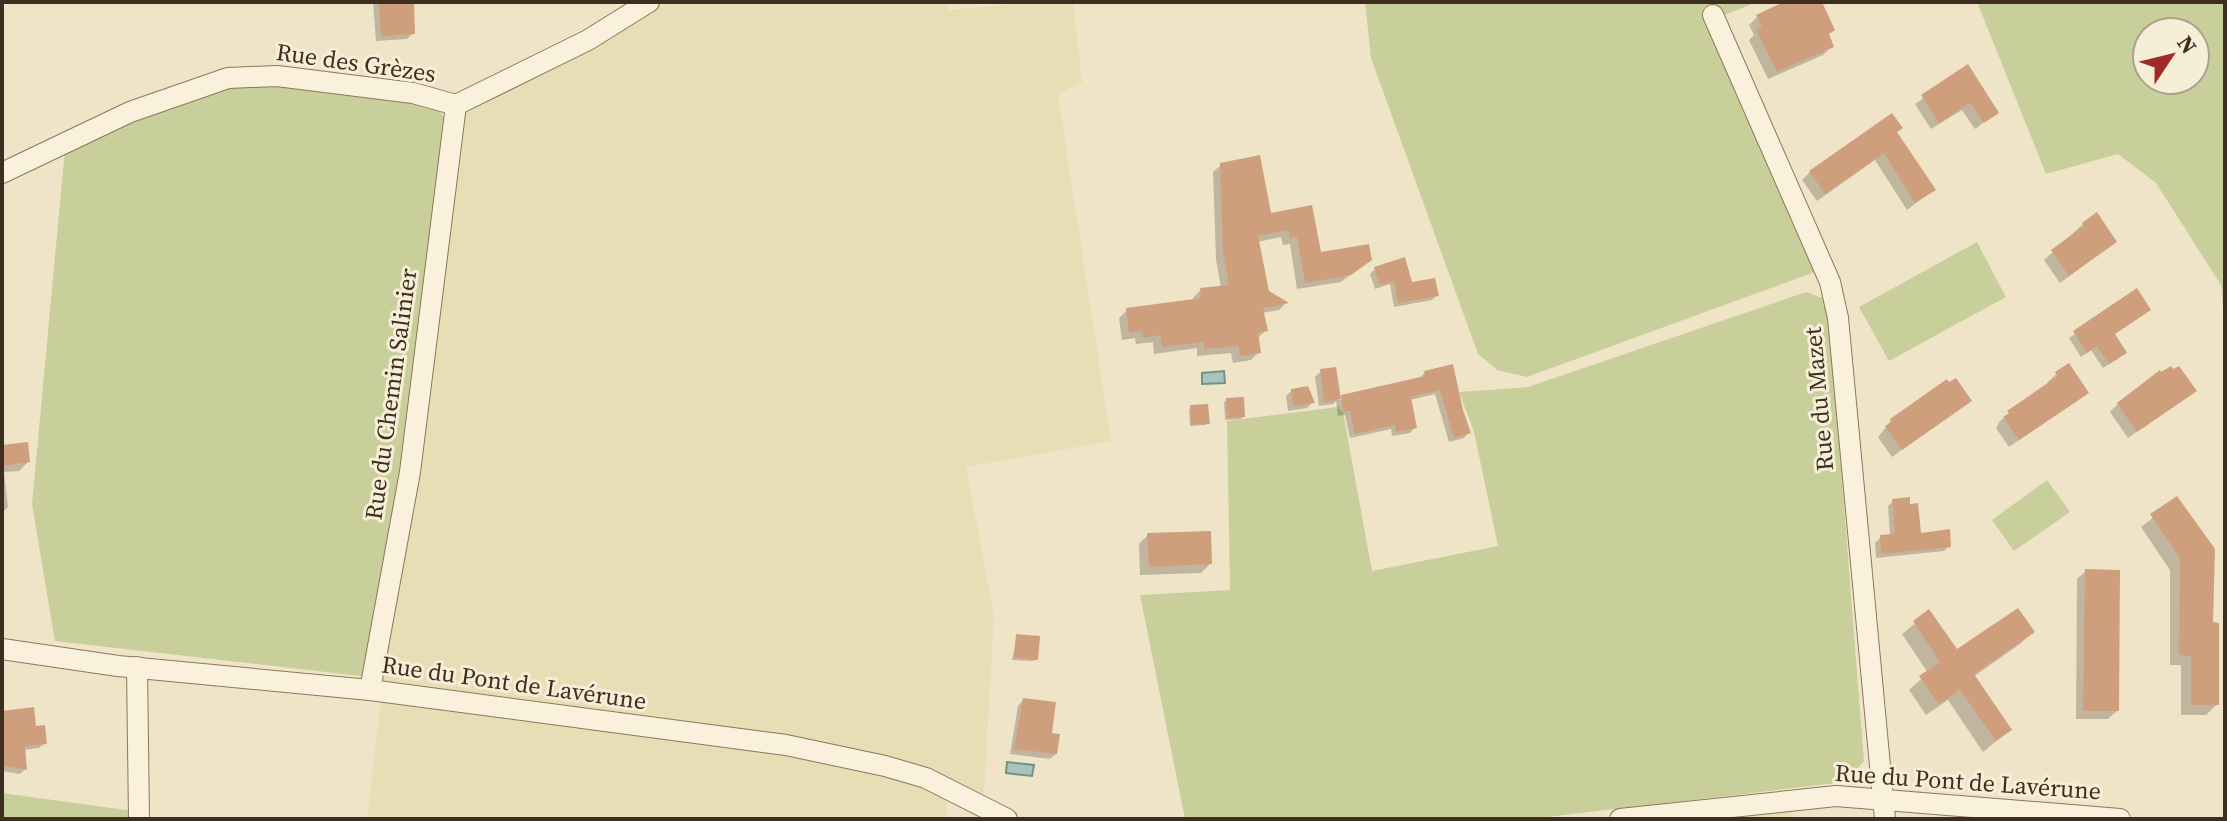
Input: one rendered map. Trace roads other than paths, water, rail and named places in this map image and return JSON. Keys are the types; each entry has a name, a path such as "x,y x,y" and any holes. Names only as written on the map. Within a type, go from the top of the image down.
{"street":[{"name":"Rue des Grèzes","path":"2,173 130,112 228,78 277,76 413,93 456,105 588,40 649,2"},
{"name":"Rue du Mazet","path":"1713,15 1830,282 1838,318 1884,810"},
{"name":"Rue du Chemin Salinier","path":"370,690 410,472 456,105"},
{"name":"Rue du Pont de Lavérune","path":"2,649 137,667 370,690 786,745 926,778 1007,819"},
{"path":"137,667 139,819"},
{"name":"Rue du Pont de Lavérune","path":"1620,819 1836,796 1884,810 2120,819"}],"water":[{"path":"1224,371 1225,383 1202,384 1202,373"},
{"path":"1007,762 1034,765 1032,776 1006,773"}]}
